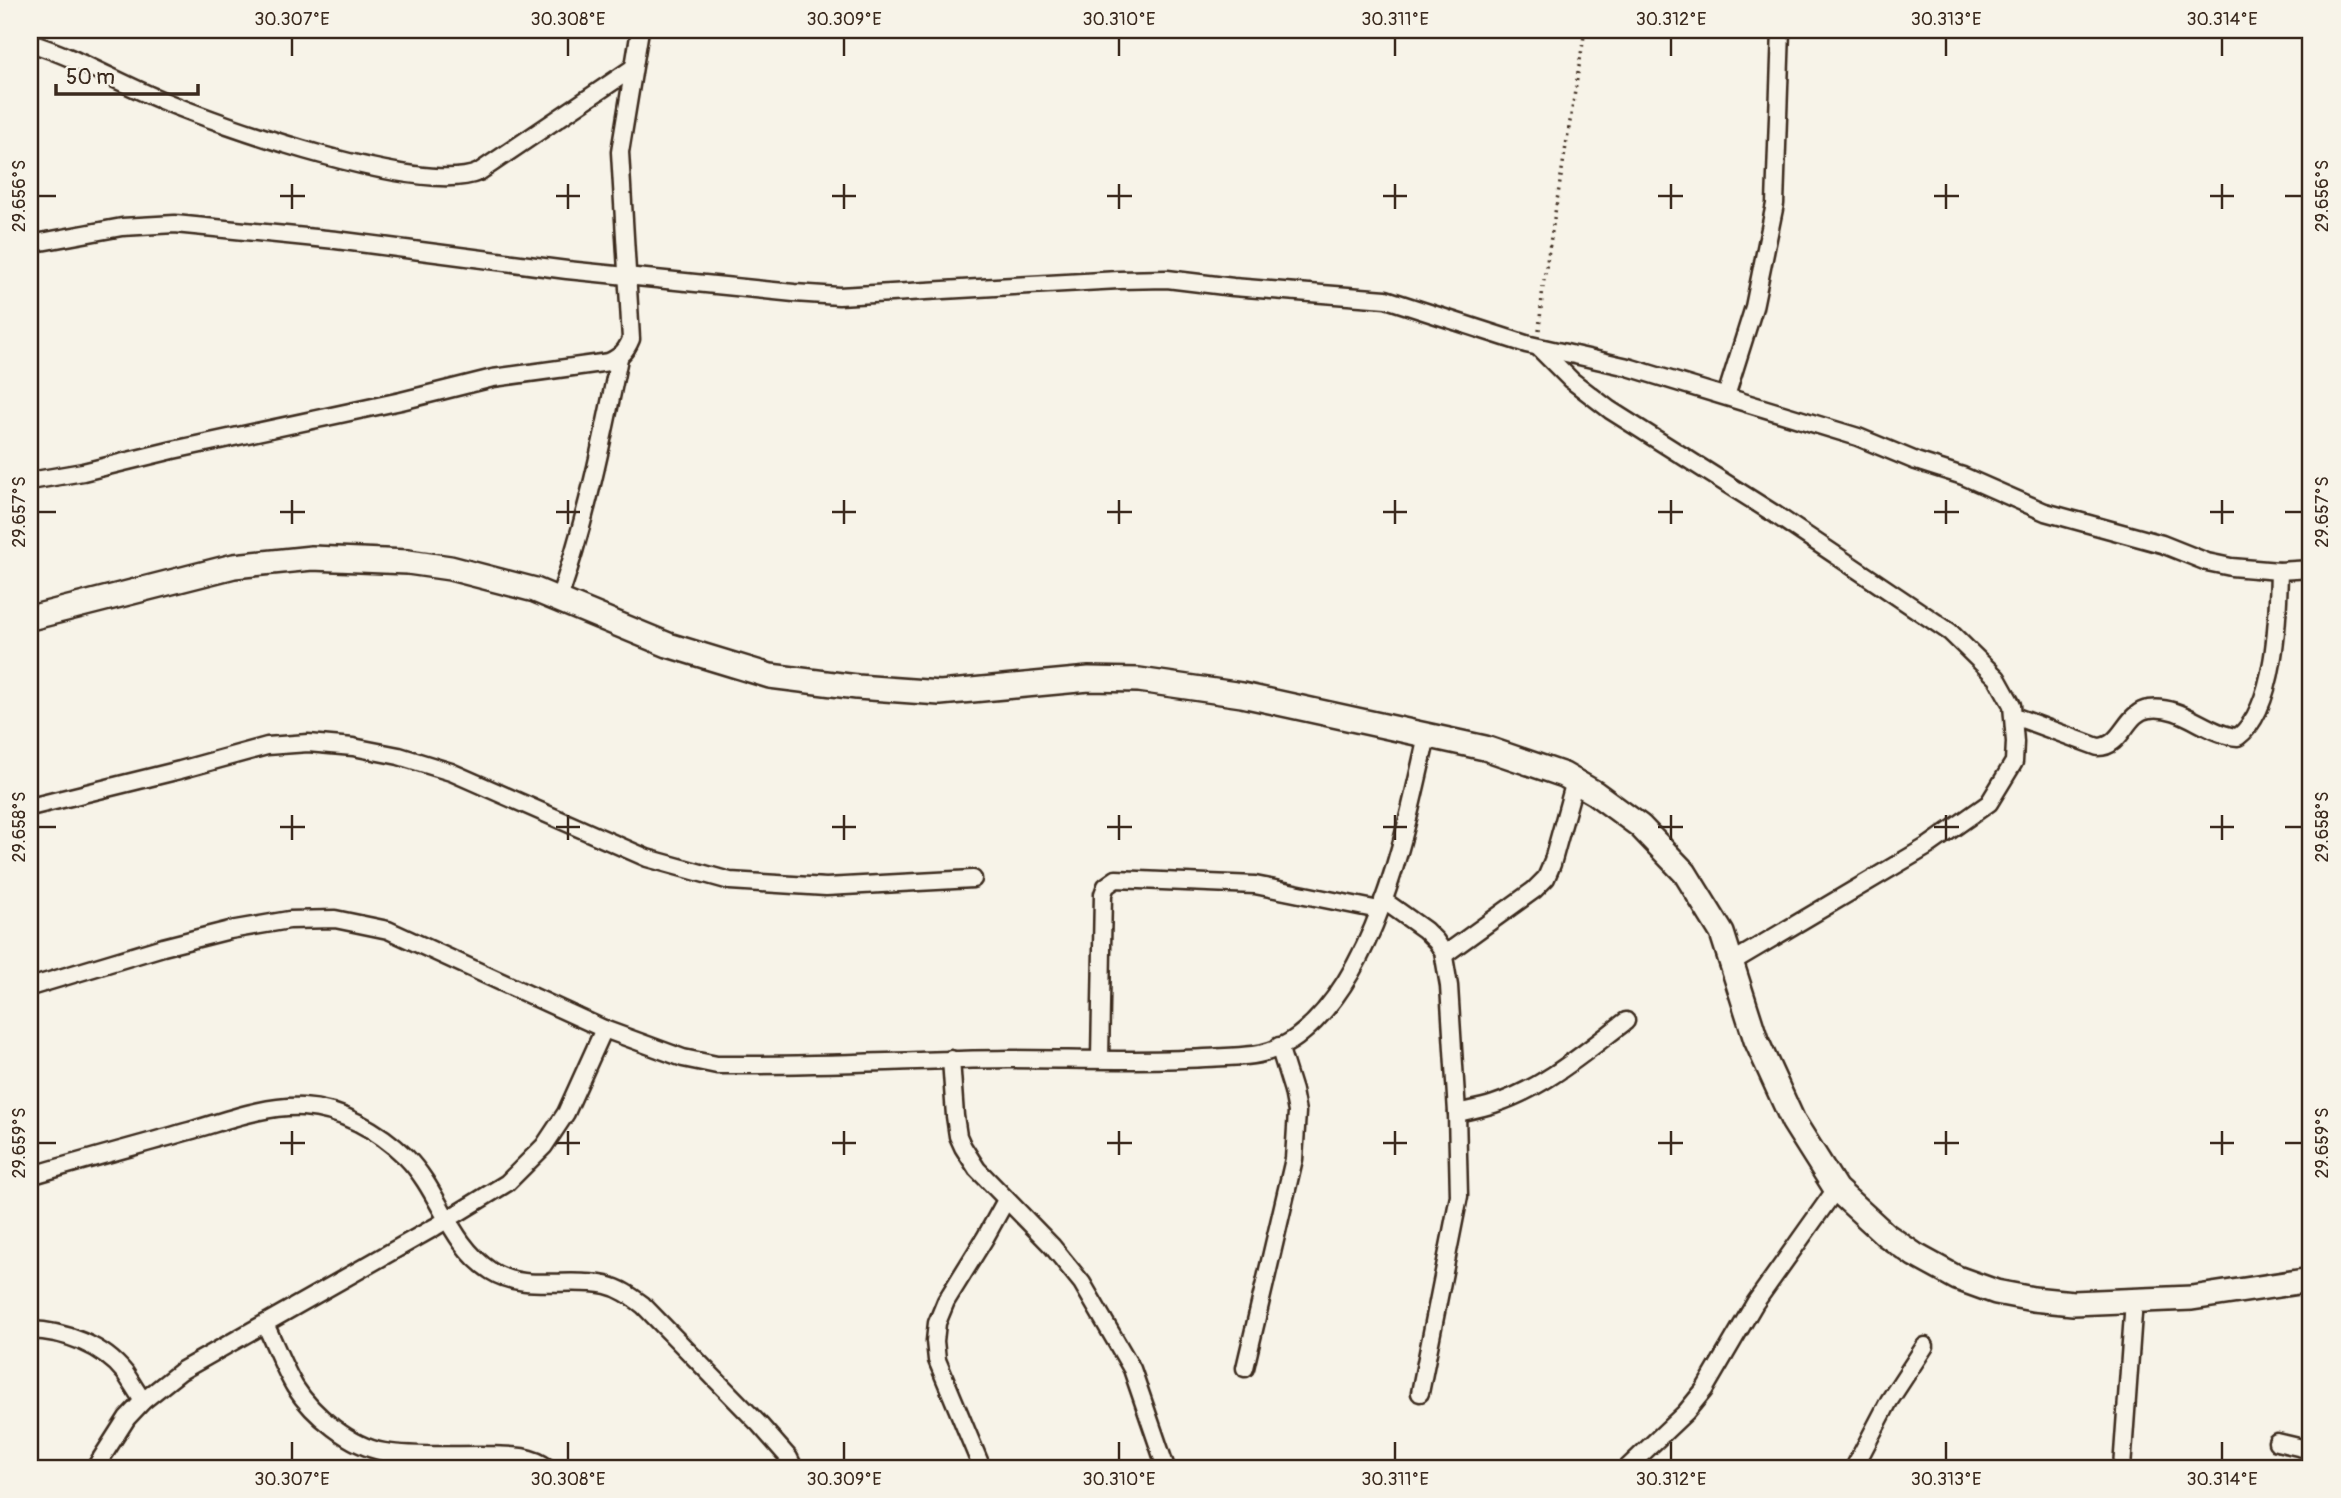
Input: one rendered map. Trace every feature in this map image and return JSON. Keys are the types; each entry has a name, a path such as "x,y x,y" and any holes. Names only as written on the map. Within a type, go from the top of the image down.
{"street":[{"path":"30,481 83,472 493,378 609,362 619,358 631,339 620,152 640,30"},
{"path":"1726,396 1754,307 1775,204 1781,30"},
{"path":"30,43 162,100 258,135 418,177 454,178 479,172 633,68"},
{"path":"30,244 122,227 175,224 336,240 627,276 839,296 1167,279 1386,299 1537,346 1628,367 1858,437 1916,461 1964,476 2045,512 2162,544 2207,562 2279,571 2311,569"},
{"path":"1537,346 1571,380 1610,410 1773,513 1950,632 1997,678 2012,705 2014,762 1989,803 1928,846 1732,962"},
{"path":"559,599 591,495 619,358"},
{"path":"30,618 234,566 312,558 408,562 450,568 534,590 668,645 771,676 857,687 940,693 1057,681 1139,680 1242,695 1485,748 1575,781 1640,826 1685,873 1722,933 1756,1041 1793,1121 1836,1188 1886,1235 1916,1255 1956,1278 1996,1292 2073,1303 2192,1298 2311,1280"},
{"path":"2014,716 2098,747 2111,744 2144,709 2156,708 2182,715 2220,735 2238,737 2248,729 2266,690 2278,614 2279,571"},
{"path":"30,987 230,930 289,920 335,919 388,930 604,1029 683,1058 717,1065 951,1059 1165,1060 1252,1055 1295,1039 1336,997 1359,961 1404,837 1427,736"},
{"path":"30,807 267,746 309,743 399,755 451,772 647,858 730,881 826,887 973,879"},
{"path":"1444,955 1534,890 1546,878 1575,781"},
{"path":"1100,1059 1103,894 1110,881 1127,879 1230,882 1381,905 1425,930 1444,955 1449,986 1459,1196 1420,1393"},
{"path":"1457,1113 1494,1105 1548,1078 1626,1021"},
{"path":"95,1468 114,1436 143,1401 181,1371 446,1221 507,1183 544,1146 566,1113 604,1029"},
{"path":"1245,1368 1294,1160 1297,1112 1279,1046"},
{"path":"951,1059 958,1136 977,1169 1052,1246 1074,1273 1117,1341 1132,1369 1166,1468"},
{"path":"30,1175 280,1108 303,1107 347,1118 388,1140 419,1171 436,1198 446,1221 473,1256 489,1270 505,1279 527,1282 607,1285 626,1293 643,1305 760,1424 789,1458 794,1468"},
{"path":"1626,1468 1686,1412 1704,1390 1755,1303 1836,1188"},
{"path":"982,1468 937,1360 935,1341 937,1323 946,1301 1006,1200"},
{"path":"2122,1468 2134,1300"},
{"path":"265,1324 296,1387 329,1424 353,1441 383,1452 518,1455 540,1462 548,1468"},
{"path":"30,1330 64,1334 92,1346 123,1371 143,1401"},
{"path":"1854,1468 1889,1401 1925,1346"},
{"path":"2277,1442 2311,1450"}],"path":[{"path":"1537,346 1542,286 1585,30"}]}
